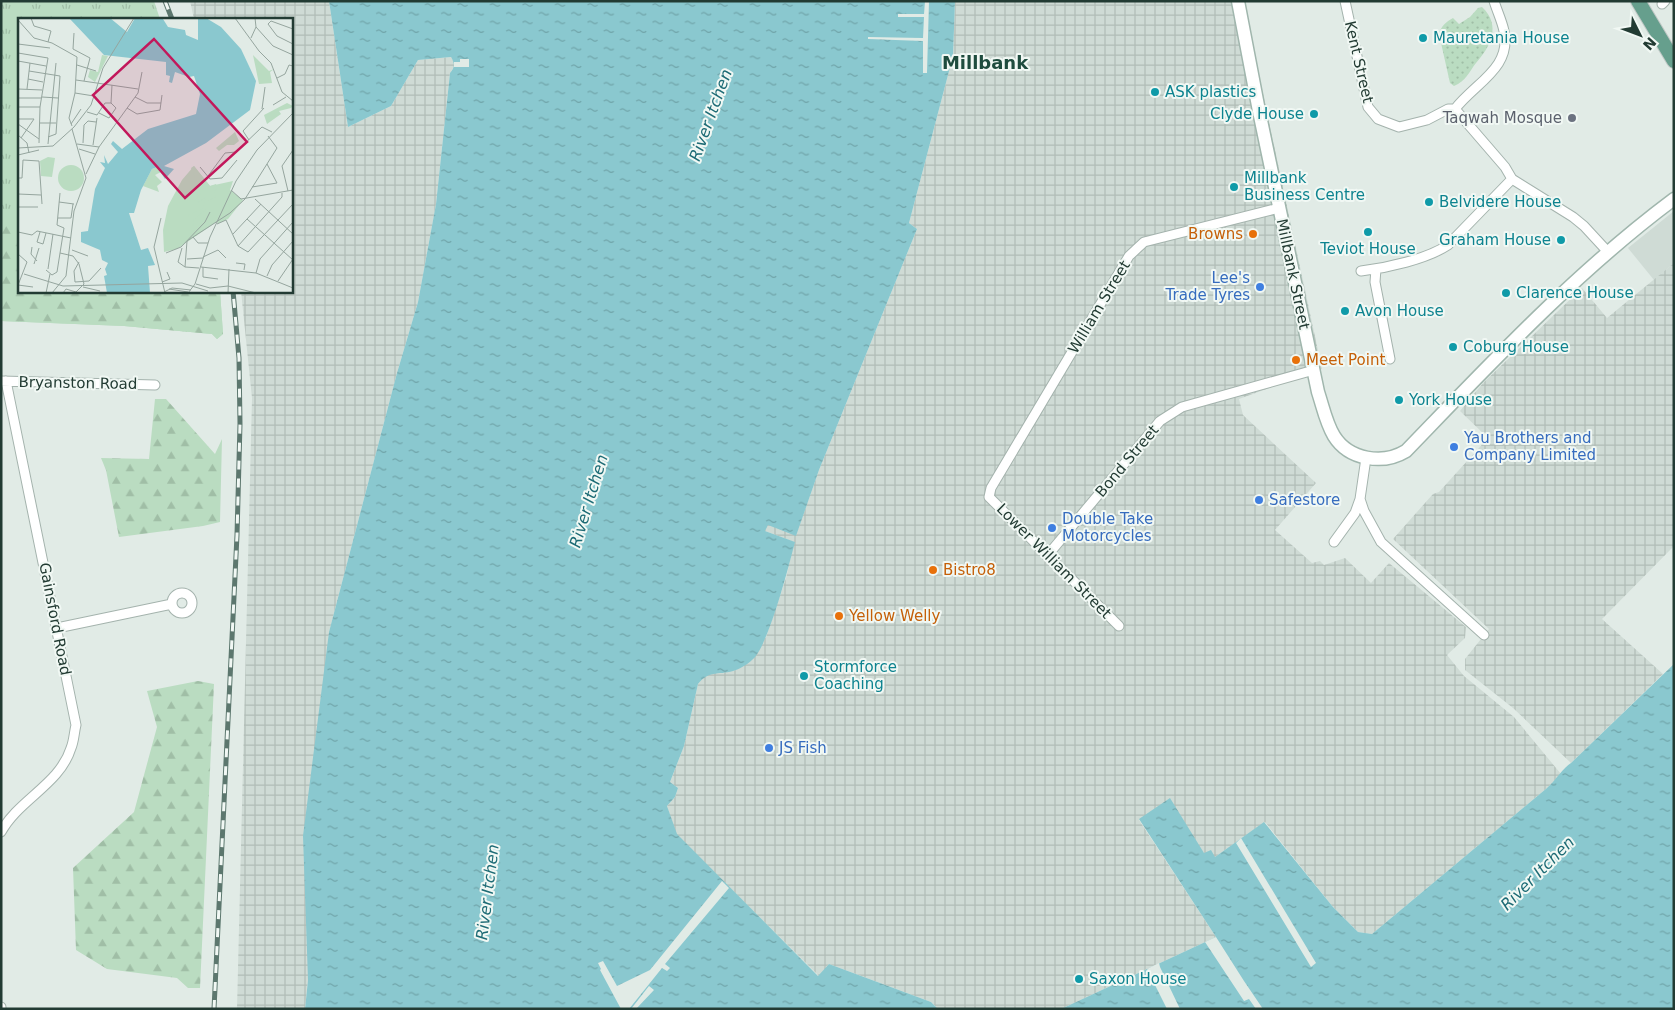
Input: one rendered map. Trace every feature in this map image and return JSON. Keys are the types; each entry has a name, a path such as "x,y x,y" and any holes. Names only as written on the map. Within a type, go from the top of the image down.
{"main road":[{"path":"1638,1 1674,61"}],"street":[{"name":"Millbank Street","path":"1238,1 1318,392 1329,428 1335,438 1344,447 1366,458"},
{"name":"Kent Street","path":"1346,1 1368,107 1378,119 1398,127 1427,120 1448,109 1455,109 1464,97 1492,72 1502,60 1506,48 1504,31 1494,1"},
{"path":"1455,109 1512,179 1579,222 1608,252"},
{"path":"1361,271 1376,269 1438,252 1448,245 1512,179"},
{"path":"1334,542 1355,513 1360,499 1366,458 1382,459 1397,456 1406,451 1516,339 1608,252 1674,199"},
{"name":"William Street","path":"989,497 991,488 1031,420 1129,256 1137,248 1144,242 1279,208"},
{"path":"1376,269 1375,282 1390,359"},
{"name":"Bond Street","path":"1047,556 1160,421 1182,407 1314,370"},
{"name":"Bryanston Road","path":"4,381 155,385"},
{"name":"Gainsford Road","path":"1,832 6,823 61,768 71,749 76,725 4,381"},
{"name":"Lower William Street","path":"989,497 1119,626"},
{"path":"1360,499 1364,511 1381,542 1484,635"},
{"path":"57,628 172,604"}],"shaded area":[{"path":"190,1 329,1 348,127 391,106 418,60 451,57 454,62 454,67 450,73 436,204 418,302 397,373 329,632 308,935 308,980 305,1009 237,1009 252,398 241,292 292,292 292,18 194,18"},
{"path":"955,1 1243,1 1322,369 1239,399 1243,415 1316,483 1275,530 1312,563 1320,561 1324,565 1345,558 1371,583 1389,563 1466,627 1465,638 1447,655 1464,676 1514,717 1561,774 1547,788 1372,934 1358,932 1333,907 1265,822 1215,857 1204,854 1170,799 1139,820 1216,937 1061,1009 938,1009 931,1002 829,964 819,976 676,834 667,806 675,797 678,788 670,782 684,746 698,684 709,674 736,670 766,637 786,578 794,542 765,531 767,524 796,535 819,470 917,229 909,223 953,56"},
{"path":"1674,211 1674,263 1654,280 1628,248"},
{"path":"1674,263 1674,546 1602,619 1663,674 1571,763 1513,708 1465,670 1465,659 1489,629 1393,539 1433,494 1439,492 1488,438 1460,411 1483,383 1582,288 1607,318"}],"green space":[{"path":"1,1 154,1 160,18 18,18 18,292 220,292 223,334 217,339 212,334 124,326 1,321"},
{"path":"1482,7 1488,14 1491,22 1492,36 1486,50 1467,76 1462,82 1454,86 1450,83 1439,34 1440,31 1444,24 1453,18 1459,24 1470,17 1478,8"},
{"path":"1,222 18,231 18,292 220,292 223,334 217,339 212,334 124,326 1,321"},
{"path":"155,399 166,399 215,454 222,439 220,522 119,537 106,470 101,458 149,459"},
{"path":"198,681 214,684 200,988 188,988 177,978 107,969 76,950 73,868 134,812 157,727 147,691"}],"water":[{"name":"River Itchen","path":"329,1 955,1 953,56 909,223 917,229 819,470 796,536 768,525 765,531 795,542 765,640 752,660 746,664 730,672 707,676 698,684 684,746 670,782 678,788 675,797 667,806 677,834 818,976 829,964 931,1002 938,1009 305,1009 308,980 303,836 329,632 397,373 418,302 436,204 450,73 454,65 451,57 418,60 391,106 348,127"},
{"name":"River Itchen","path":"1674,664 1674,1009 1061,1009 1216,937 1139,819 1170,798 1204,853 1211,850 1215,857 1264,822 1333,907 1358,932 1372,934 1547,788 1565,768"}],"pier":[{"path":"925,1 929,1 927,73 923,73 923,41 868,39 868,37 923,38 924,17 898,17 898,14 924,14"},
{"path":"460,59 469,59 469,67 454,67 454,62 460,62"},
{"path":"1241,838 1316,963 1311,967 1236,843"},
{"path":"722,881 729,888 665,964 670,968 667,971 662,968 629,1009 621,1009 598,963 603,961 617,986 650,970"},
{"path":"1216,937 1263,1009 1256,1009 1249,999 1244,1001 1205,942"},
{"path":"1159,963 1180,1009 1167,1009 1147,969"},
{"path":"649,986 654,990 636,1009 631,1009"}],"railway":[{"path":"165,1 172,18"},
{"path":"214,1009 237,535 240,424 239,358 233,292"}],"place":[{"name":"Mauretania House","path":"1423,38"},
{"name":"ASK plastics","path":"1155,92"},
{"name":"Clyde House","path":"1314,114"},
{"name":"Taqwah Mosque","path":"1572,118"},
{"name":"Millbank Business Centre","path":"1234,187"},
{"name":"Belvidere House","path":"1429,202"},
{"name":"Teviot House","path":"1368,232"},
{"name":"Browns","path":"1253,234"},
{"name":"Graham House","path":"1561,240"},
{"name":"Lee's Trade Tyres","path":"1260,287"},
{"name":"Clarence House","path":"1506,293"},
{"name":"Avon House","path":"1345,311"},
{"name":"Coburg House","path":"1453,347"},
{"name":"Meet Point","path":"1296,360"},
{"name":"York House","path":"1399,400"},
{"name":"Yau Brothers and Company Limited","path":"1454,447"},
{"name":"Safestore","path":"1259,500"},
{"name":"Double Take Motorcycles","path":"1052,528"},
{"name":"Bistro8","path":"933,570"},
{"name":"Yellow Welly","path":"839,616"},
{"name":"Stormforce Coaching","path":"804,676"},
{"name":"JS Fish","path":"769,748"},
{"name":"Saxon House","path":"1079,979"}],"district":[{"name":"Millbank","path":"985,63"}]}
